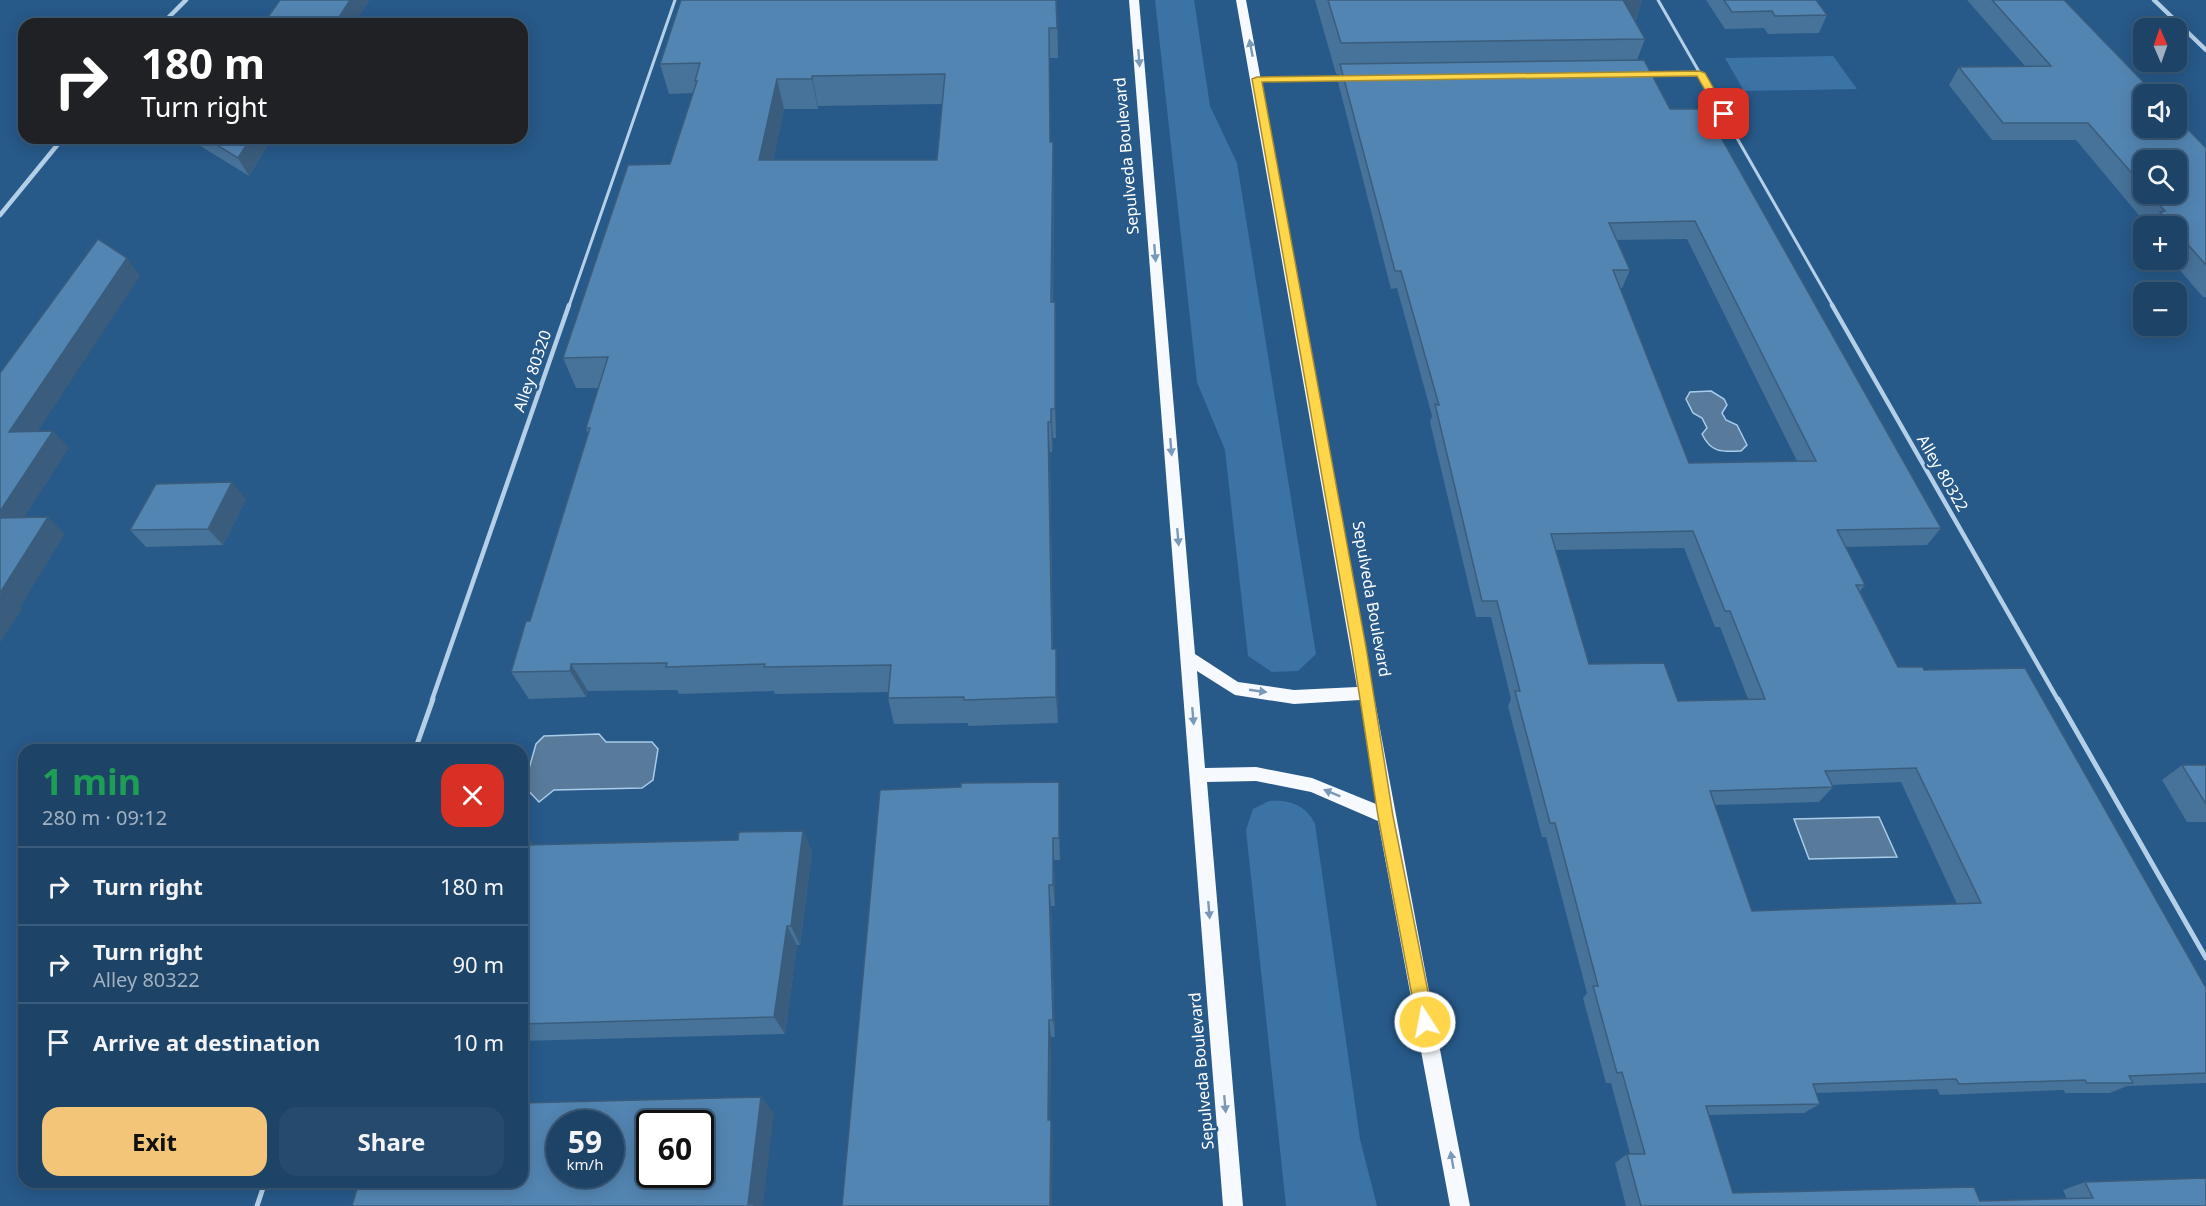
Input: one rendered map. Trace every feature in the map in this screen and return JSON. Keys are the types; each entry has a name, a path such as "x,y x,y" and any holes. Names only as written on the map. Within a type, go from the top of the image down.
{"main road":[{"name":"Sepulveda Boulevard","path":"1134,0 1233,1206"},
{"name":"Sepulveda Boulevard","path":"1241,0 1367,693 1386,816 1460,1206"},
{"path":"1188,657 1235,688 1294,697 1367,693"},
{"path":"1198,776 1256,774 1312,785 1386,816"}],"street":[{"path":"168,18 186,0"},
{"path":"2154,0 2206,50"},
{"path":"0,215 58,144"}],"lane":[{"name":"Alley 80320","path":"417,744 675,0"},
{"name":"Alley 80322","path":"1658,0 2206,958"},
{"path":"1642,74 1700,73"},
{"path":"1257,79 1349,78"},
{"path":"257,1206 263,1188"}],"shaded area":[{"path":"1155,0 1194,0 1210,106 1237,163 1316,654 1298,671 1272,672 1248,656 1225,450 1197,382"},
{"path":"1833,56 1857,89 1744,91 1725,58"},
{"path":"1711,391 1724,399 1727,405 1722,413 1726,420 1737,425 1747,445 1741,451 1713,448 1702,434 1707,428 1702,418 1693,413 1686,399 1690,392"},
{"path":"599,734 606,742 652,742 658,749 653,780 642,788 554,790 539,802 528,790 528,772 536,744 544,736"},
{"path":"1269,801 1290,802 1302,808 1312,817 1315,824 1360,1139 1377,1206 1286,1206 1246,830 1253,809"},
{"path":"1879,817 1897,857 1809,859 1794,819"}],"building":[{"path":"280,0 350,0 339,18 267,18"},
{"path":"681,0 1056,0 1057,28 1049,28 1050,142 1053,142 1051,302 1055,302 1055,409 1051,409 1051,422 1048,422 1052,649 1056,649 1056,697 964,700 964,697 888,698 891,665 764,667 765,664 666,667 667,663 571,664 570,671 511,672 526,621 530,621 590,428 586,428 608,357 563,358 628,165 670,164 697,81 695,81 700,63 660,64","holes":["945,74 937,160 759,160 777,79 812,79 812,76"]},
{"path":"1328,0 1623,0 1645,39 1341,43"},
{"path":"1724,0 1816,0 1827,15 1775,16 1772,11 1732,12"},
{"path":"1992,0 2064,0 2145,84 2133,84 2133,138 2187,138 2187,128 2206,148 2206,265 2187,243 2187,216 2164,216 2160,212 2165,211 2158,204 2187,204 2187,150 2133,150 2133,174 2088,123 2003,123 1959,67 2051,66"},
{"path":"1644,60 1670,109 1705,109 1941,528 1837,530 1865,585 1856,585 1898,667 1923,667 1924,670 2025,668 2206,988 2206,1073 2129,1076 2133,1083 2087,1083 2085,1080 1959,1084 1956,1079 1813,1084 1820,1104 1706,1106 1733,1193 1974,1187 1980,1201 2093,1198 2085,1182 2206,1178 2206,1206 1641,1206 1627,1154 1645,1154 1622,1072 1617,1073 1593,986 1598,986 1555,823 1550,823 1515,691 1520,691 1497,601 1482,601 1435,404 1439,405 1401,271 1395,271 1340,64","holes":["1695,221 1816,461 1689,463 1613,270 1630,270 1609,223","1693,531 1725,611 1730,611 1765,699 1678,701 1664,663 1589,664 1551,534","1916,768 1981,903 1752,911 1710,791 1833,787 1825,771"]},
{"path":"215,144 247,144 238,158"},
{"path":"98,239 127,258 9,432 53,431 0,511 0,373"},
{"path":"232,482 208,529 130,530 156,484"},
{"path":"48,517 0,593 0,518"},
{"path":"2182,765 2206,765 2206,804"},
{"path":"1059,782 1059,838 1053,838 1053,885 1049,885 1053,1020 1049,1020 1050,1206 842,1206 880,790 961,787 961,783"},
{"path":"803,831 791,926 787,926 774,1017 528,1024 528,845 738,840 739,832"},
{"path":"761,1097 748,1204 754,1204 754,1206 352,1206 357,1188 528,1188 528,1103"}],"route":[{"path":"1425,1022 1386,816 1359,647 1257,79 1700,73 1724,114"}]}
